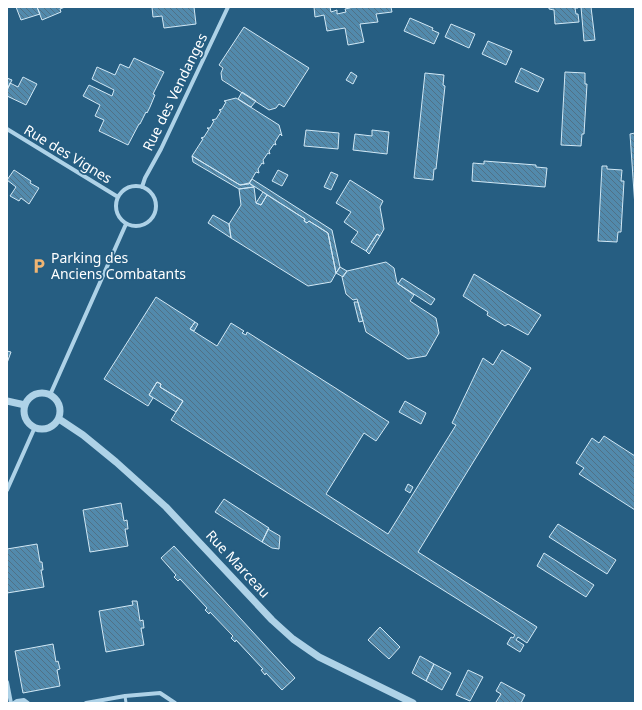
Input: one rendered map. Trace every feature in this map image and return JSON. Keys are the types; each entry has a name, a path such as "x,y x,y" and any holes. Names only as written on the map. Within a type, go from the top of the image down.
{"street":[{"name":"Rue des Vendanges","path":"142,187 228,7"},
{"name":"Rue des Vignes","path":"7,129 118,197"},
{"path":"135,186 142,187 150,191 154,198 156,206 155,215 150,221 142,226 126,224 120,219 117,212 116,204 118,197 128,188 135,186"},
{"path":"50,395 126,224"},
{"path":"44,393 50,395 54,397 60,406 59,419 49,427 43,429 35,427 29,423 26,418 25,405 29,398 34,395 44,393"},
{"path":"7,401 25,405"},
{"name":"Rue Marceau","path":"59,419 83,435 116,462 166,507 263,610 293,639 319,657 413,703"},
{"path":"7,490 35,427"},
{"path":"7,682 13,703 24,700 28,703"},
{"path":"86,703 124,696 160,693 175,703"}],"lane":[{"path":"124,696 126,703"}],"building":[{"path":"16,7 37,7 40,14 21,20"},
{"path":"37,7 65,7 60,9 61,12 42,20"},
{"path":"152,7 194,7 196,24 164,28 162,16 153,17"},
{"path":"314,7 330,7 331,12 337,10 337,14 346,12 345,9 354,7 391,7 392,12 376,14 378,22 360,24 364,42 348,45 345,28 327,31 324,15 315,17"},
{"path":"549,7 578,7 575,8 576,14 578,14 579,22 555,24 554,10 549,9"},
{"path":"581,7 591,7 595,40 584,41"},
{"path":"410,18 433,28 432,30 439,33 434,44 404,31"},
{"path":"451,24 475,34 469,48 445,37"},
{"path":"244,27 309,68 284,107 279,104 276,108 269,110 222,80 221,73 223,68 219,65"},
{"path":"488,41 512,51 506,65 482,54"},
{"path":"134,58 164,72 153,94 155,95 150,107 128,145 99,131 104,120 95,116 100,105 83,96 89,85 112,96 114,90 92,79 97,67 115,75 120,64 129,68"},
{"path":"521,68 544,79 538,92 515,82"},
{"path":"351,72 357,76 353,84 346,80"},
{"path":"565,72 585,73 585,84 587,84 584,134 582,134 581,146 561,145"},
{"path":"425,73 444,75 443,85 445,86 436,169 434,169 433,180 414,178"},
{"path":"23,77 37,84 26,105 7,96 7,90 10,83 18,87"},
{"path":"7,78 12,80 7,90"},
{"path":"242,92 256,101 251,107 238,99"},
{"path":"236,98 279,125 282,136 280,134 275,142 276,145 274,144 269,151 270,154 268,153 263,160 264,164 262,163 258,169 259,173 256,172 249,184 240,185 192,156 203,139 201,138 204,137 209,129 207,128 210,128 214,121 212,120 216,119 221,111 219,110 222,109 226,102 224,101"},
{"path":"306,130 339,133 338,149 304,146"},
{"path":"372,130 389,132 387,154 353,150 355,134 372,136"},
{"path":"635,133 635,207 630,134"},
{"path":"192,156 240,185 249,183 254,187 239,189 193,162"},
{"path":"484,161 536,165 536,167 547,168 545,187 472,181 473,163 484,164"},
{"path":"602,166 607,166 607,169 622,170 621,181 624,181 621,232 618,232 617,242 598,241"},
{"path":"14,170 31,181 30,183 39,188 29,204 21,198 19,201 10,196 16,187 7,180"},
{"path":"278,170 288,175 282,186 272,181"},
{"path":"331,172 338,175 331,190 324,187"},
{"path":"252,179 332,230 340,267 336,273 328,233 309,221 307,223 304,221 305,219 249,183"},
{"path":"350,180 383,201 380,207 384,229 380,236 377,234 366,251 351,242 358,232 344,222 351,212 336,203"},
{"path":"254,187 256,203 261,205 267,195 305,219 304,221 307,223 309,221 328,233 336,273 331,282 308,286 231,238 229,224 241,205 239,189"},
{"path":"263,192 267,195 261,205 256,203"},
{"path":"213,215 229,224 231,238 208,223"},
{"path":"377,234 380,236 369,254 366,251"},
{"path":"386,262 394,268 397,283 414,295 410,301 436,318 439,333 426,356 408,359 366,332 357,299 353,300 346,294 342,277 347,271"},
{"path":"340,267 347,271 343,277 336,273"},
{"path":"474,274 541,315 528,335 508,324 505,326 487,315 488,312 463,296"},
{"path":"402,278 435,299 431,305 398,284"},
{"path":"156,297 195,322 190,329 217,346 231,323 244,331 242,333 246,335 247,332 389,422 376,441 364,433 326,494 388,534 456,425 452,423 483,358 493,365 502,350 531,368 418,552 537,627 527,643 518,637 516,640 524,645 520,652 507,644 511,637 513,638 515,635 171,420 183,401 160,387 161,384 157,382 149,395 153,398 148,406 104,379"},
{"path":"354,302 358,302 363,321 359,322"},
{"path":"195,322 198,324 194,331 190,329"},
{"path":"7,351 11,352 7,363"},
{"path":"157,382 161,384 160,387 183,401 176,412 149,395"},
{"path":"405,401 426,413 421,424 399,412"},
{"path":"604,436 635,456 635,510 579,474 584,468 576,463 592,438 599,443"},
{"path":"408,484 413,487 410,493 405,490"},
{"path":"224,499 269,528 262,542 215,512"},
{"path":"121,503 124,521 127,520 128,529 125,529 128,546 90,552 83,510"},
{"path":"558,524 616,560 607,574 549,537"},
{"path":"268,529 280,536 279,549 272,548 262,542"},
{"path":"37,544 40,562 42,562 43,570 41,570 44,587 7,593 7,549"},
{"path":"174,546 295,678 282,690 266,673 265,675 261,670 263,669 236,640 235,642 231,638 233,636 210,612 209,614 205,610 207,608 180,579 178,581 174,577 176,575 161,558"},
{"path":"544,553 594,585 586,597 537,566"},
{"path":"132,601 137,601 140,621 143,620 144,628 141,628 144,645 106,652 99,611 133,605"},
{"path":"380,627 400,647 389,659 368,640"},
{"path":"53,644 56,662 58,661 60,669 57,670 60,686 23,693 15,651"},
{"path":"420,656 434,664 426,681 412,673"},
{"path":"434,664 451,673 442,690 426,681"},
{"path":"468,670 483,677 470,701 456,695"},
{"path":"501,682 525,695 521,703 496,702 501,694 496,691"}],"place":[{"name":"Parking des Anciens Combatants","path":"39,266"}]}
